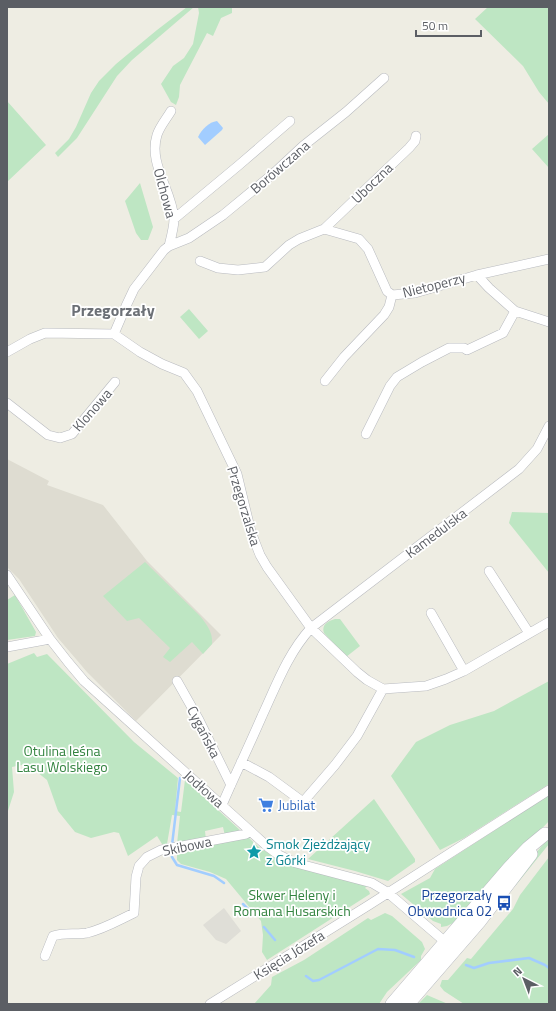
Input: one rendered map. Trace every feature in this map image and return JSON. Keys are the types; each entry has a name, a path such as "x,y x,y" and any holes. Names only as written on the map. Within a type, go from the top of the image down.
{"main road":[{"path":"392,1004 450,946 509,868 547,831"},
{"path":"408,1004 439,968 450,946"}],"street":[{"name":"Borówczana","path":"169,246 189,238 223,215 274,173 303,146 346,112 384,78"},
{"name":"Olchowa","path":"169,246 174,219 168,193 158,169 155,145 157,134 171,110"},
{"path":"174,219 290,121"},
{"name":"Uboczna","path":"324,229 409,148 415,141 416,136"},
{"path":"200,261 218,268 238,270 265,267 289,245 312,232 324,229"},
{"name":"Nietoperzy","path":"324,229 358,239 363,243 368,248 387,291 392,295 415,293 477,275"},
{"path":"7,352 30,339 45,333 114,334 134,289 164,250 169,246"},
{"path":"477,275 549,259"},
{"path":"477,275 515,312 549,322"},
{"path":"325,381 344,357 384,315 389,307 392,295"},
{"path":"366,434 390,386 397,377 449,348 464,348 467,350 503,333 515,312"},
{"name":"Przegorzalska","path":"114,334 140,352 162,364 184,372 197,391 237,474 251,532 260,555 311,628 357,672 367,680 383,689"},
{"name":"Klonowa","path":"7,403 48,435 60,438 72,434 115,382"},
{"name":"Kamedulska","path":"311,628 519,469 537,449 549,426"},
{"path":"489,571 529,633"},
{"name":"Jodłowa","path":"7,575 50,639 84,681 274,851 288,859 309,866 366,880 388,892"},
{"path":"430,613 464,671"},
{"path":"241,762 269,777 303,802 335,766 357,736 383,689 426,686 446,679 464,671 549,622"},
{"path":"222,805 274,690 295,648 311,628"},
{"path":"7,647 50,639"},
{"name":"Cygańska","path":"176,681 199,720 231,785"},
{"name":"Księcia Józefa","path":"210,1004 549,790"},
{"name":"Skibowa","path":"45,956 54,936 61,933 73,934 88,932 108,926 134,913 136,877 139,866 147,857 161,850 246,834 250,831"},
{"path":"388,892 450,946"}],"shaded area":[{"path":"7,459 49,481 47,485 103,505 147,561 221,635 136,721 87,672 58,638 19,579 7,567"},
{"path":"224,908 241,931 226,944 216,940 203,925"}],"green space":[{"path":"187,7 194,7 132,60 117,76 77,138 58,157 55,153 69,139 91,93 99,81 116,64"},
{"path":"198,7 232,7 232,13 221,18 213,36 207,33 180,85 179,97 176,105 171,102 161,84 173,66 184,58 193,44 199,13"},
{"path":"488,7 549,7 549,104 539,92 523,66 475,19"},
{"path":"7,101 46,145 7,182"},
{"path":"549,134 549,168 532,149"},
{"path":"140,183 153,227 148,240 141,240 136,233 125,201"},
{"path":"189,309 208,331 199,339 180,317"},
{"path":"512,512 549,513 549,573 509,523"},
{"path":"145,562 200,616 207,626 212,636 212,644 203,654 192,642 170,662 163,657 170,648 139,618 127,621 103,596"},
{"path":"15,595 36,632 35,636 7,640 7,600"},
{"path":"335,619 340,619 360,646 346,657 323,630 326,624"},
{"name":"Otulina leśna Lasu Wolskiego","path":"34,653 37,657 47,654 134,742 178,778 175,811 181,812 185,780 241,831 225,836 223,827 205,831 206,840 177,844 180,816 172,815 167,844 162,844 157,836 128,856 119,833 114,832 91,838 75,832 58,811 47,780 27,764 12,767 14,792 7,814 7,664"},
{"path":"549,681 549,784 464,838 440,850 391,776 416,742 450,725 494,711"},
{"path":"549,795 549,821 453,923 441,927 441,924 433,921 401,894 430,878 435,869"},
{"path":"374,799 415,859 415,862 388,881 308,859"},
{"name":"Skwer Heleny i Romana Husarskich","path":"244,837 249,838 262,850 367,886 365,888 370,894 267,960 262,952 263,935 261,921 226,879 210,872 181,864 177,860 177,851"},
{"path":"549,837 549,844 516,885 514,884 523,869"},
{"path":"549,857 549,1004 464,1004 444,991 440,986 442,980 448,980 467,958 471,959 513,909 520,895"},
{"path":"385,913 392,916 422,942 425,949 421,956 421,960 387,992 379,1004 254,1004 271,985 272,977 304,960 368,918 371,920"},
{"path":"427,995 448,1004 418,1004"}],"water":[{"path":"217,121 223,128 222,130 205,145 198,137 206,126"}],"waterway":[{"path":"172,845 180,778"},
{"path":"171,850 172,857 177,865 214,876 224,883"},
{"path":"243,904 254,915"},
{"path":"264,927 275,940"},
{"path":"306,976 313,981 319,980 378,949 395,950 414,957"},
{"path":"466,965 474,968 489,963 529,958 549,968"}],"place":[{"name":"Jubilat","path":"266,805"},
{"name":"Smok Zjeżdżający z Górki","path":"254,852"},
{"name":"Przegorzały Obwodnica 02","path":"504,903"}],"district":[{"name":"Przegorzały","path":"113,310"}]}
